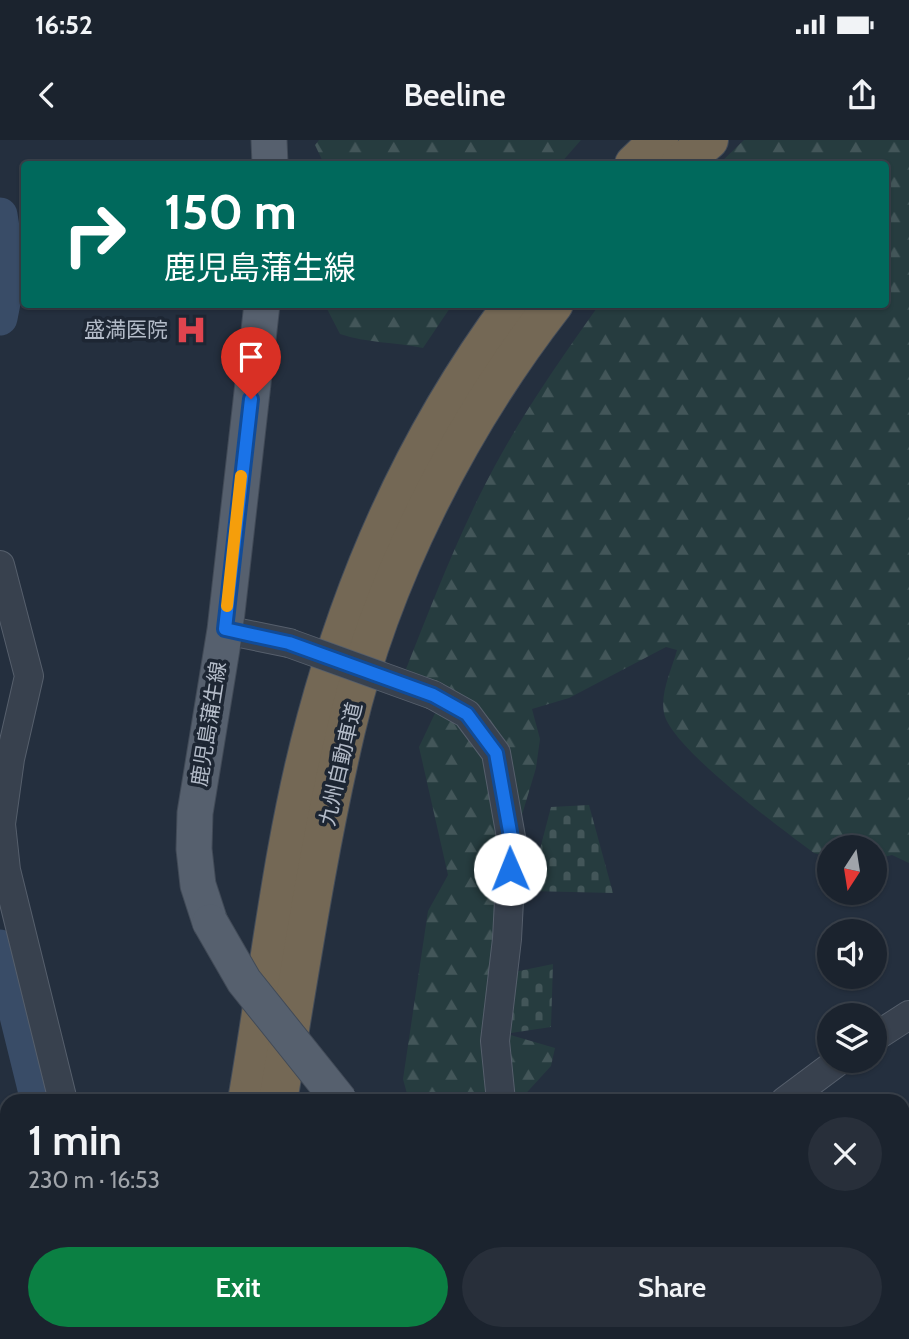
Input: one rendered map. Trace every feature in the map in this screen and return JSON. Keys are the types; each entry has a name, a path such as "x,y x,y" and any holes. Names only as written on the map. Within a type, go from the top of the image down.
{"highway":[{"path":"637,161 659,140"},
{"path":"684,161 709,140"},
{"name":"九州自動車道","path":"248,1094 292,830 315,721 343,630 398,492 467,370 510,308"},
{"name":"九州自動車道","path":"279,1094 306,926 346,729 374,638 427,508 462,441 494,389 551,308"}],"main road":[{"path":"269,140 270,161"},
{"name":"鹿児島蒲生線","path":"262,308 225,629 201,763 194,837 198,886 210,922 244,981 334,1094"}],"street":[{"path":"0,565 29,676 10,759 1,824 6,870 61,1094"},
{"path":"225,629 289,643 433,695 467,714 496,753 512,843 507,940 495,1041 500,1094"},
{"path":"887,1030 909,1016"},
{"path":"794,1094 823,1073"}],"green space":[{"path":"319,140 581,140 563,161 323,161 315,145"},
{"path":"744,140 909,140 909,863 892,855 887,856 887,835 817,835 817,854 814,853 730,788 686,746 671,728 664,713 665,689 677,650 666,647 569,698 532,709 540,739 536,768 499,892 497,1031 555,1048 551,1066 525,1094 407,1094 403,1079 428,911 448,875 419,747 447,688 406,669 462,532 488,479 513,434 597,308 889,308 889,161 722,161"},
{"path":"327,308 450,308 423,348 340,334"},
{"path":"589,805 613,893 529,891 551,807"},
{"path":"553,964 551,1027 511,1033 514,972"}],"waterway":[{"path":"0,215 9,272 0,318"},
{"path":"0,947 36,1094"}],"slow traffic":[{"path":"227,606 241,476"}],"place":[{"name":"盛満医院","path":"191,330"}],"route":[{"path":"251,399 225,629 289,643 433,695 467,714 496,753 502,800 512,843 510,869"}]}
